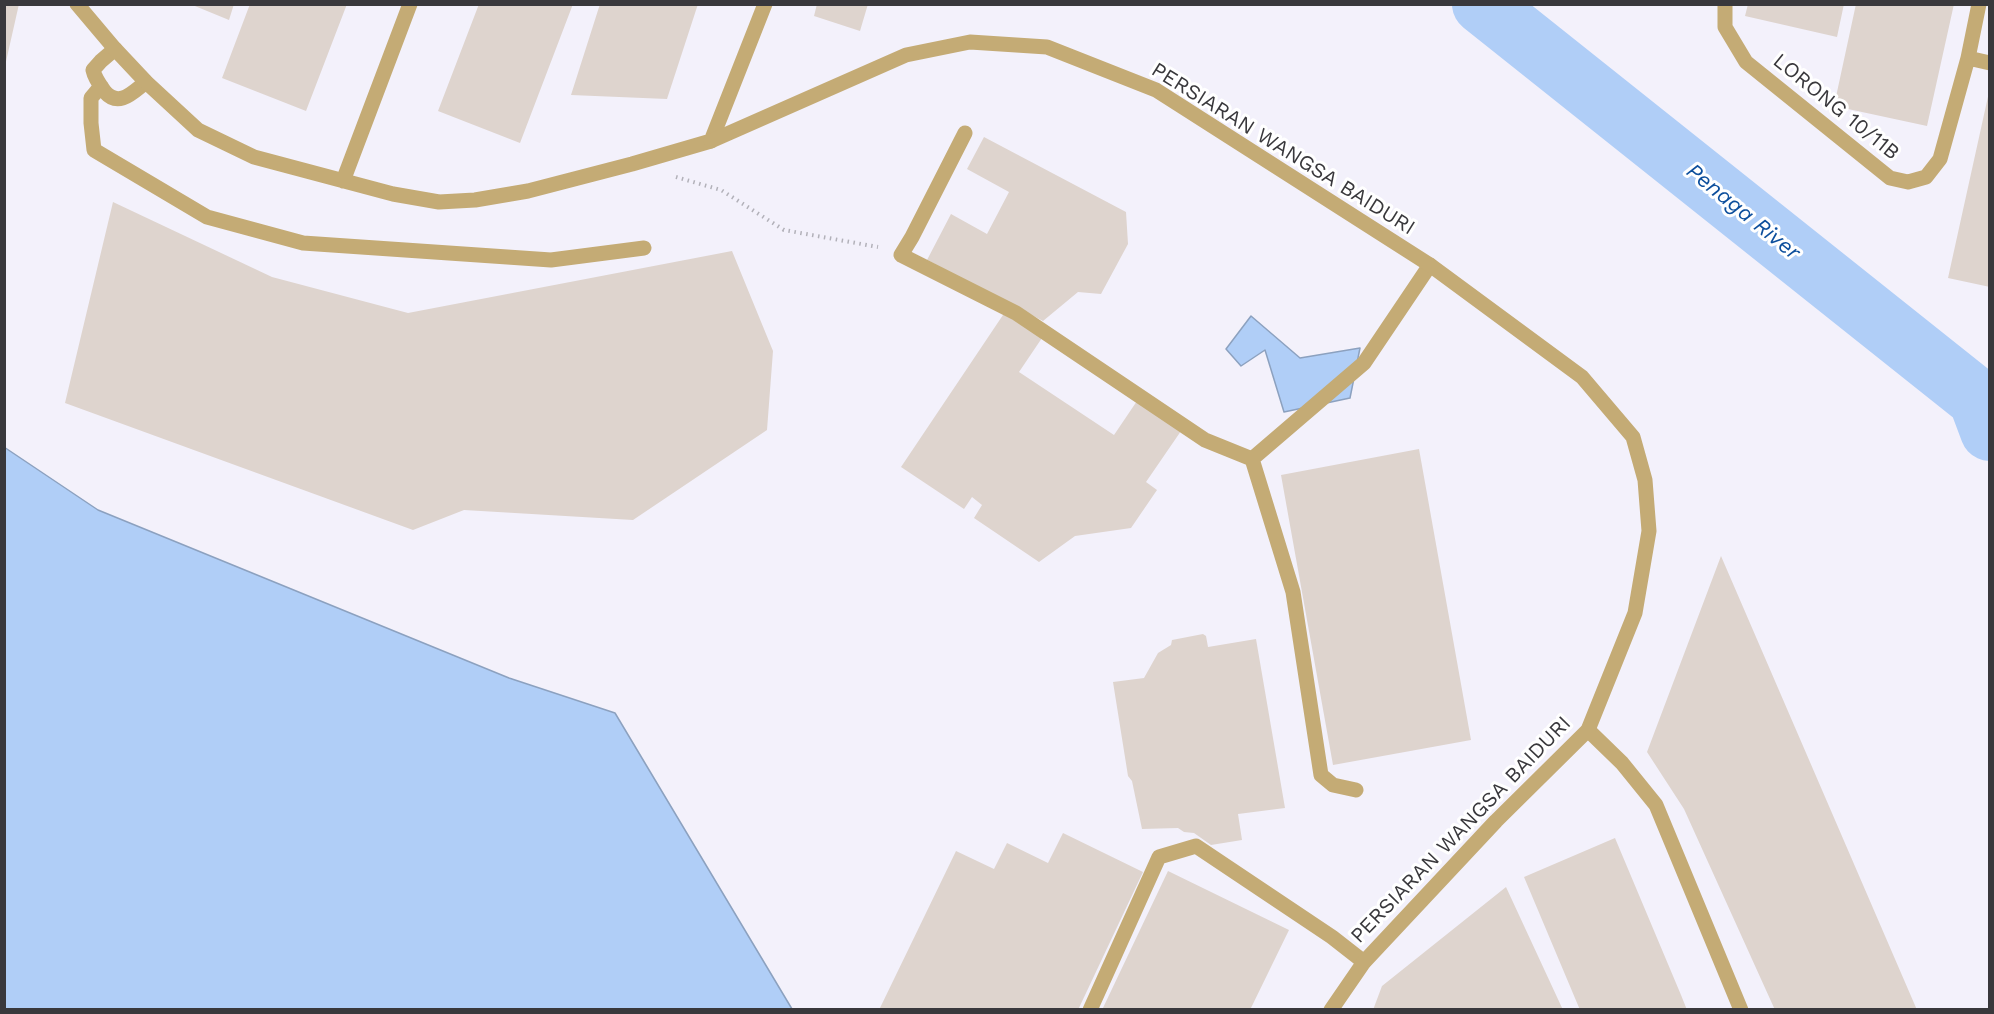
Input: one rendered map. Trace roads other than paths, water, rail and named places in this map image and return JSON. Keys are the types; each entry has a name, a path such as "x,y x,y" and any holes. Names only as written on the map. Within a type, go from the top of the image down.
{"street":[{"name":"PERSIARAN WANGSA BAIDURI","path":"77,4 146,82 198,130 254,157 393,194 439,202 475,200 528,191 711,141 906,56 970,42 1047,47 1156,90 1430,265 1582,377 1633,437 1645,480 1649,531 1635,613 1588,730 1496,821 1364,962 1331,1010"},
{"path":"343,181 410,4"},
{"path":"711,141 765,4"},
{"name":"LORONG 10/11B","path":"1725,4 1725,27 1746,62 1890,178 1908,182 1926,177 1940,159 1968,58 1979,4"},
{"path":"115,49 93,70 109,96 118,100 146,82"},
{"path":"1968,58 1989,63"},
{"path":"101,86 91,98 94,150 207,217 303,243 551,260 644,248"},
{"path":"965,133 901,255 1016,314 1205,440 1252,459"},
{"path":"1252,459 1364,363 1430,265"},
{"path":"1252,459 1293,592 1321,775 1333,784 1356,790"},
{"path":"1588,730 1622,763 1656,805 1741,1010"},
{"path":"1090,1010 1159,856 1196,846 1332,937 1364,962"}],"water":[{"path":"1251,316 1300,358 1360,348 1350,398 1284,412 1265,350 1241,366 1226,349"},
{"path":"4,447 98,510 509,678 615,713 792,1009 5,1009"}],"waterway":[{"name":"Penaga River","path":"1482,4 1978,399 1990,431"}]}
